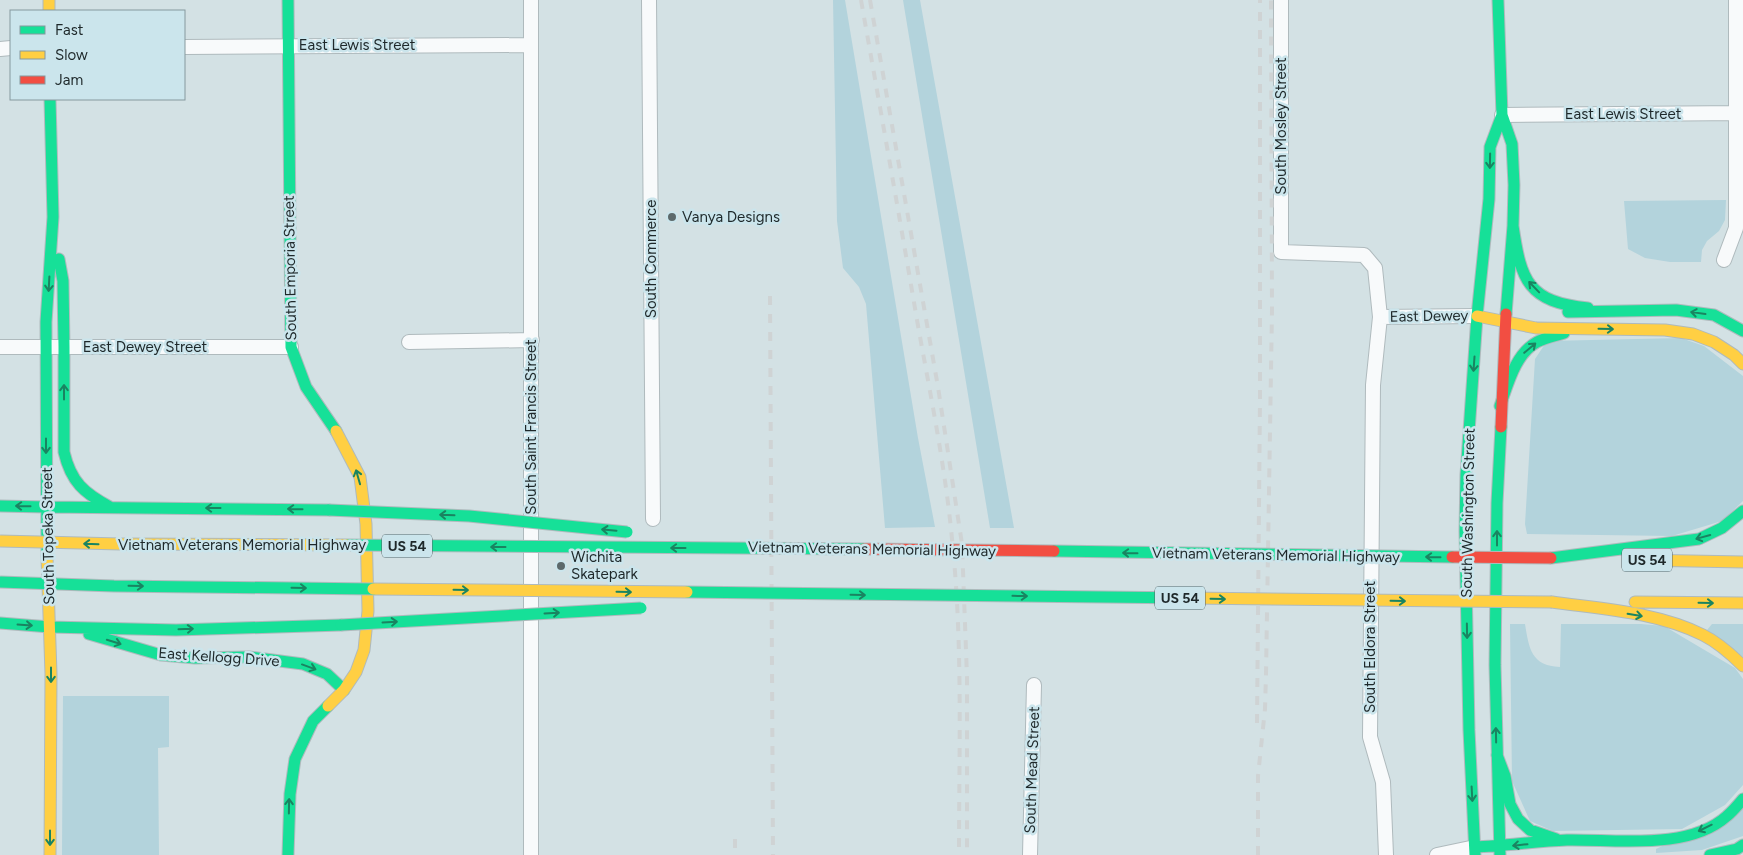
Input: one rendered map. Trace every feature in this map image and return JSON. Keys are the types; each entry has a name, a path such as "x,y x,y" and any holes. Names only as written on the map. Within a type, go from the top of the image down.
{"main road":[{"name":"South Emporia Street","path":"288,0 291,347 306,387 341,437 360,477 366,524 368,611 364,650 356,672 344,690 313,721 295,759 290,794 288,855"},
{"name":"South Washington Street","path":"1498,0 1502,115 1512,144 1513,226 1505,318 1497,503 1495,665 1500,852"},
{"name":"South Topeka Street","path":"50,100 52,218 46,347 46,507 50,627 50,855"},
{"name":"South Washington Street","path":"1475,851 1465,531 1466,475 1477,316 1489,199 1490,147 1502,115"},
{"name":"South Topeka Street","path":"52,218 63,282 64,452 67,467 76,482 90,497 110,507"},
{"path":"1513,226 1521,269 1528,281 1543,296 1567,307 1629,310"},
{"path":"1552,312 1676,310 1714,315 1743,331"},
{"path":"1505,318 1520,313"},
{"path":"1477,316 1505,318 1536,328 1665,330 1693,334 1714,342 1734,355 1743,364"},
{"path":"1500,406 1522,355 1532,345 1544,338 1583,329"},
{"path":"0,506 329,510 469,516 638,533"},
{"path":"1552,558 1699,539 1728,526 1743,512"},
{"path":"677,536 814,548"},
{"name":"Vietnam Veterans Memorial Highway","path":"0,541 121,544 814,548 1743,562"},
{"name":"US 54","path":"0,582 114,586 1743,603"},
{"path":"698,604 809,594"},
{"path":"1552,602 1664,620 1707,636 1732,653 1743,666"},
{"path":"50,627 176,630 341,625 650,608"},
{"name":"East Kellogg Drive","path":"0,623 50,627 94,636 161,655 196,658 249,657 304,664 328,674 344,690"},
{"path":"1496,755 1504,776 1511,807 1518,820 1530,830 1543,836 1564,840"},
{"path":"1475,851 1500,852 1564,840 1654,840 1680,837 1701,831 1719,821 1738,806 1743,798"},
{"path":"1710,855 1743,846"}],"street":[{"name":"South Saint Francis Street","path":"530,855 531,0"},
{"name":"South Commerce","path":"649,0 653,519"},
{"name":"South Mosley Street","path":"1281,0 1282,252"},
{"path":"1724,260 1736,228 1739,113 1736,0"},
{"name":"East Lewis Street","path":"185,47 531,45"},
{"name":"East Lewis Street","path":"1502,115 1739,113"},
{"name":"East Dewey","path":"1282,252 1364,256 1375,268 1380,317 1477,316"},
{"name":"South Eldora Street","path":"1380,317 1373,385 1370,737 1383,782 1386,855"},
{"path":"410,342 532,340"},
{"name":"East Dewey Street","path":"0,347 291,347"},
{"name":"South Mead Street","path":"1030,855 1034,685"},
{"path":"1437,855 1475,851"}],"shaded area":[{"path":"833,0 845,0 918,438 935,527 885,528 866,304 859,287 843,268 837,221"},
{"path":"903,0 920,0 1014,528 990,528"},
{"path":"1726,200 1725,220 1719,231 1707,241 1702,250 1701,262 1670,262 1645,258 1628,249 1624,201"},
{"path":"1681,338 1704,346 1743,376 1743,501 1722,521 1672,536 1527,534 1525,524 1535,359 1547,341"},
{"path":"1510,624 1525,624 1533,654 1537,659 1550,666 1560,667 1561,624 1641,624 1664,626 1735,668 1743,679 1743,785 1725,805 1682,829 1553,831 1530,821 1512,781"},
{"path":"1712,624 1743,624 1743,657 1707,630"},
{"path":"63,696 169,696 169,747 158,748 159,855 62,855"},
{"path":"1743,808 1743,836 1702,850 1656,853 1656,849"}],"railway":[{"path":"861,0 937,429 949,511 958,617 959,855"},
{"path":"870,0 938,387 962,544 967,677 967,855"},
{"path":"1257,723 1260,398 1260,0"},
{"path":"1258,855 1258,776 1265,709 1266,674 1272,310 1271,0"},
{"path":"770,296 773,855"},
{"path":"735,839 735,855"}],"traffic: fast":[{"path":"288,0 291,347 306,387 336,431"},
{"path":"1498,0 1502,115 1512,144 1514,185 1513,226 1506,314"},
{"path":"47,556 46,322 53,217 50,100"},
{"path":"1477,316 1489,199 1490,147 1502,115"},
{"path":"1513,226 1524,275 1531,285 1540,294 1552,300 1588,308"},
{"path":"59,259 63,281 64,347"},
{"path":"1568,312 1676,310 1714,315 1743,331"},
{"path":"1475,855 1469,730 1465,531 1466,475 1477,316"},
{"path":"1500,406 1513,370 1529,347 1537,342 1564,333"},
{"path":"64,347 64,452 70,471 80,486 93,497 110,507"},
{"path":"1500,855 1495,665 1497,503 1501,427"},
{"path":"0,506 46,507"},
{"path":"46,507 329,510"},
{"path":"329,510 469,516 627,532"},
{"path":"1551,558 1699,539 1722,528 1743,511"},
{"path":"347,545 864,549"},
{"path":"1054,551 1452,557"},
{"path":"0,582 114,586 373,589"},
{"path":"687,592 1190,598"},
{"path":"341,625 641,608"},
{"path":"0,623 50,627"},
{"path":"50,627 176,630 341,625"},
{"path":"89,634 161,655 195,658 249,657 303,664 327,674 344,690"},
{"path":"288,855 290,794 295,759 313,721 328,706"},
{"path":"1497,755 1505,776 1510,804 1518,819 1530,830 1556,839"},
{"path":"1475,847 1567,840 1651,841 1672,839 1711,827 1729,814 1743,799"},
{"path":"1710,855 1737,849 1743,845"}],"traffic: slow":[{"path":"49,0 49,10"},
{"path":"1477,316 1536,328 1665,330 1693,334 1714,342 1734,355 1743,364"},
{"path":"328,706 344,690 356,672 364,650 368,611 366,524 360,477 336,431"},
{"path":"0,541 121,544 347,545"},
{"path":"47,556 51,674 50,855"},
{"path":"1640,560 1743,562"},
{"path":"373,589 687,592"},
{"path":"1190,598 1552,602"},
{"path":"1552,602 1629,612 1685,627 1709,638 1743,666"},
{"path":"1635,602 1743,603"}],"traffic: jam":[{"path":"1501,427 1506,314"},
{"path":"864,549 1054,551"},
{"path":"1452,557 1551,558"}],"place":[{"name":"Vanya Designs","path":"672,217"},
{"name":"Wichita Skatepark","path":"561,566"}]}
